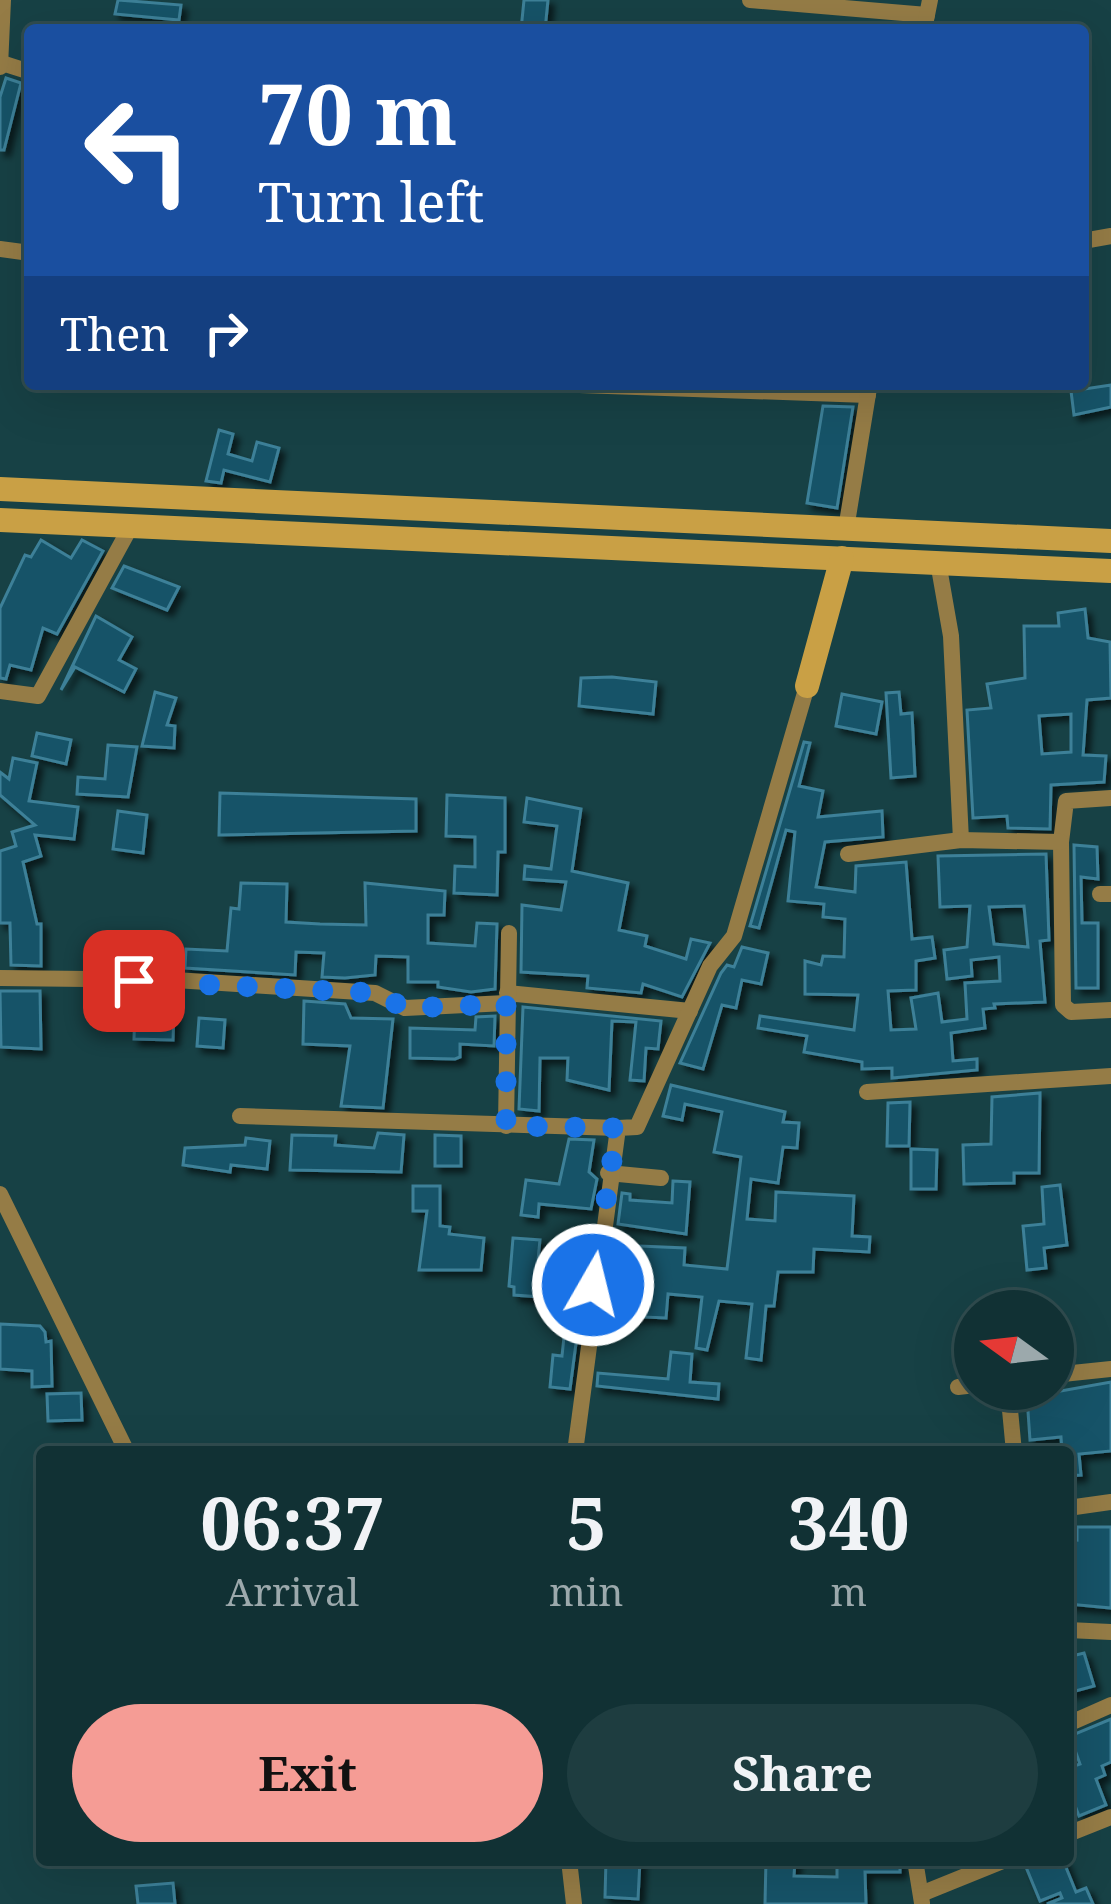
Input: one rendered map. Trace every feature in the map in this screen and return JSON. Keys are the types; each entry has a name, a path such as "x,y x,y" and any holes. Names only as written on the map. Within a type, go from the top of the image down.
{"street":[{"path":"1,65 3,0"},
{"path":"750,0 927,15"},
{"path":"846,529 869,390"},
{"path":"0,489 1111,541"},
{"path":"268,532 269,502"},
{"path":"0,520 1111,571"},
{"path":"0,691 38,696 131,526"},
{"path":"241,1117 637,1127 710,966 734,936 842,558"},
{"path":"938,562 951,636 961,840"},
{"path":"1111,798 1066,801 1061,842 1063,1005 1071,1012 1111,1010"},
{"path":"848,854 961,840 1061,842"},
{"path":"506,1126 509,933"},
{"path":"0,978 175,980 375,993 405,1008 506,998 690,1011"},
{"path":"867,1092 1111,1076"},
{"path":"576,1446 617,1128"},
{"path":"608,1173 661,1178"},
{"path":"0,1195 124,1446"},
{"path":"1074,1373 1111,1369"},
{"path":"1010,1410 1013,1446"},
{"path":"1074,1507 1111,1502"},
{"path":"1074,1630 1111,1632"},
{"path":"1074,1721 1111,1705"},
{"path":"1074,1832 1111,1817"},
{"path":"570,1866 574,1904"},
{"path":"916,1866 922,1899 992,1866"}],"building":[{"path":"118,0 181,5 179,20 115,14"},
{"path":"524,0 548,0 546,24 522,24"},
{"path":"6,78 21,83 4,150 0,150 0,97"},
{"path":"1111,385 1111,407 1074,415 1071,391"},
{"path":"823,406 853,407 837,508 807,503"},
{"path":"219,430 233,434 228,454 252,461 257,442 279,448 270,482 224,470 221,483 206,481"},
{"path":"41,540 71,558 82,540 103,551 57,634 43,628 31,670 10,665 6,679 0,678 0,608 25,555 31,557"},
{"path":"124,566 179,587 167,610 112,588"},
{"path":"1085,609 1088,638 1110,642 1111,698 1087,700 1083,755 1106,756 1104,782 1051,785 1050,829 1008,828 1007,816 973,818 967,710 991,708 987,684 1025,678 1024,626 1059,626 1058,613","holes":["1071,714 1071,752 1042,754 1039,716"]},
{"path":"96,616 132,637 119,660 136,669 124,692 75,667 61,690"},
{"path":"581,678 656,682 653,714 579,706"},
{"path":"155,692 176,698 167,725 175,726 174,748 142,746"},
{"path":"899,692 901,714 912,713 915,776 891,778 886,693"},
{"path":"842,694 882,702 876,734 836,726"},
{"path":"37,733 71,740 66,764 32,756"},
{"path":"804,742 810,743 799,786 823,791 818,817 882,811 883,837 825,842 816,887 855,892 856,866 906,862 912,939 932,937 935,958 916,961 916,990 888,991 891,1030 916,1029 911,998 938,993 942,1022 967,1019 965,983 1000,981 999,957 971,960 972,976 947,979 944,950 967,947 970,906 940,907 938,856 1046,854 1049,940 1040,941 1045,1002 994,1004 995,1008 983,1009 985,1028 951,1033 953,1061 977,1059 977,1070 892,1078 892,1068 862,1069 862,1062 804,1052 807,1036 758,1028 760,1016 854,1030 858,995 805,994 805,961 821,965 823,956 844,957 845,919 823,917 824,904 788,901 795,832 786,830 759,928 750,926","holes":["1024,906 1028,947 994,944 989,907"]},
{"path":"108,745 137,747 128,797 77,794 78,777 105,779"},
{"path":"13,758 37,763 29,801 78,807 74,839 35,835 41,856 23,862 37,924 41,924 41,966 11,965 10,923 0,923 0,851 16,846 12,832 35,825 0,795 0,772 9,779"},
{"path":"220,793 416,799 416,831 219,835"},
{"path":"447,795 505,798 505,852 498,852 497,895 454,893 455,866 475,867 475,837 446,836"},
{"path":"527,798 581,809 572,871 628,883 619,930 647,936 645,946 686,959 691,939 710,943 682,997 643,984 641,993 587,988 588,976 521,972 522,905 561,910 566,882 524,879 525,866 551,869 557,826 524,822"},
{"path":"118,811 147,815 143,853 113,849"},
{"path":"1074,845 1097,847 1098,879 1081,877 1082,923 1098,923 1098,988 1076,988"},
{"path":"241,883 287,884 286,922 320,924 366,925 365,883 445,891 444,915 428,915 428,943 475,946 477,923 497,924 495,989 471,992 438,987 438,982 408,982 408,957 376,956 375,975 345,978 322,977 324,953 296,952 295,975 185,968 186,949 227,951 231,908 239,909"},
{"path":"742,947 768,953 761,984 742,980 736,1008 722,1005 703,1069 680,1063 721,973 727,965 734,967"},
{"path":"0,991 40,991 41,1049 1,1047"},
{"path":"304,1001 345,1004 351,1018 393,1019 383,1108 341,1106 350,1046 303,1044"},
{"path":"523,1007 661,1021 658,1049 646,1048 644,1081 630,1080 636,1022 612,1021 609,1090 567,1080 568,1058 540,1058 539,1111 519,1109"},
{"path":"135,1008 174,1010 173,1040 134,1039"},
{"path":"495,1016 494,1046 460,1044 460,1057 455,1059 410,1058 410,1028 475,1030 476,1017"},
{"path":"199,1018 225,1020 223,1048 197,1046"},
{"path":"671,1085 785,1112 783,1122 799,1123 797,1148 783,1147 778,1183 751,1179 747,1219 775,1221 776,1192 854,1196 852,1236 870,1237 869,1252 814,1249 813,1272 778,1272 774,1306 766,1306 761,1360 746,1358 752,1304 719,1301 707,1350 696,1348 702,1297 668,1294 666,1318 623,1316 622,1326 605,1324 616,1245 685,1248 684,1265 727,1269 741,1157 714,1152 722,1112 685,1104 682,1120 663,1116"},
{"path":"1040,1093 1039,1173 1014,1173 1014,1183 964,1184 963,1145 991,1144 992,1097"},
{"path":"910,1102 909,1146 887,1146 888,1103"},
{"path":"378,1133 404,1135 401,1172 290,1170 292,1135 336,1136 335,1145 374,1148"},
{"path":"435,1135 461,1136 461,1166 435,1166"},
{"path":"246,1138 270,1141 267,1169 231,1165 230,1172 183,1165 185,1148 245,1145"},
{"path":"569,1139 594,1140 589,1172 597,1179 591,1209 539,1204 538,1217 521,1215 526,1180 559,1184"},
{"path":"911,1149 937,1150 936,1189 911,1189"},
{"path":"673,1181 690,1182 686,1234 618,1224 622,1193 630,1194 630,1200 672,1203"},
{"path":"1060,1185 1067,1245 1044,1248 1046,1268 1027,1270 1023,1226 1044,1224 1042,1187"},
{"path":"413,1186 440,1186 440,1226 450,1227 449,1234 484,1238 481,1270 419,1270 427,1211 413,1211"},
{"path":"513,1238 540,1240 536,1279 562,1281 565,1242 589,1244 570,1389 550,1387 553,1355 562,1356 568,1299 514,1295 514,1287 509,1286"},
{"path":"0,1324 40,1326 46,1342 51,1341 52,1386 32,1387 32,1371 0,1369"},
{"path":"671,1352 692,1354 690,1382 719,1384 718,1399 597,1386 598,1373 668,1379"},
{"path":"1111,1382 1111,1451 1079,1454 1081,1475 1074,1476 1074,1446 1062,1446 1061,1437 1030,1440 1028,1410 1074,1410 1074,1389"},
{"path":"81,1393 82,1420 48,1421 47,1394"},
{"path":"1077,1527 1111,1527 1111,1608 1074,1605"},
{"path":"1084,1653 1094,1686 1074,1691 1074,1656"},
{"path":"1111,1719 1111,1762 1102,1766 1105,1775 1096,1779 1106,1805 1079,1816 1074,1803 1074,1766 1080,1764 1074,1734"},
{"path":"606,1866 640,1866 638,1899 605,1897"},
{"path":"766,1866 795,1866 794,1876 837,1877 837,1866 900,1866 900,1872 865,1872 866,1904 765,1904"},
{"path":"1065,1866 1076,1892 1086,1888 1093,1904 1047,1904 1062,1898 1060,1893 1040,1901 1026,1867"},
{"path":"173,1883 175,1904 138,1904 136,1886"}],"route":[{"path":"134,981 375,993 405,1008 506,1004 506,1126 617,1128 593,1285"}]}
